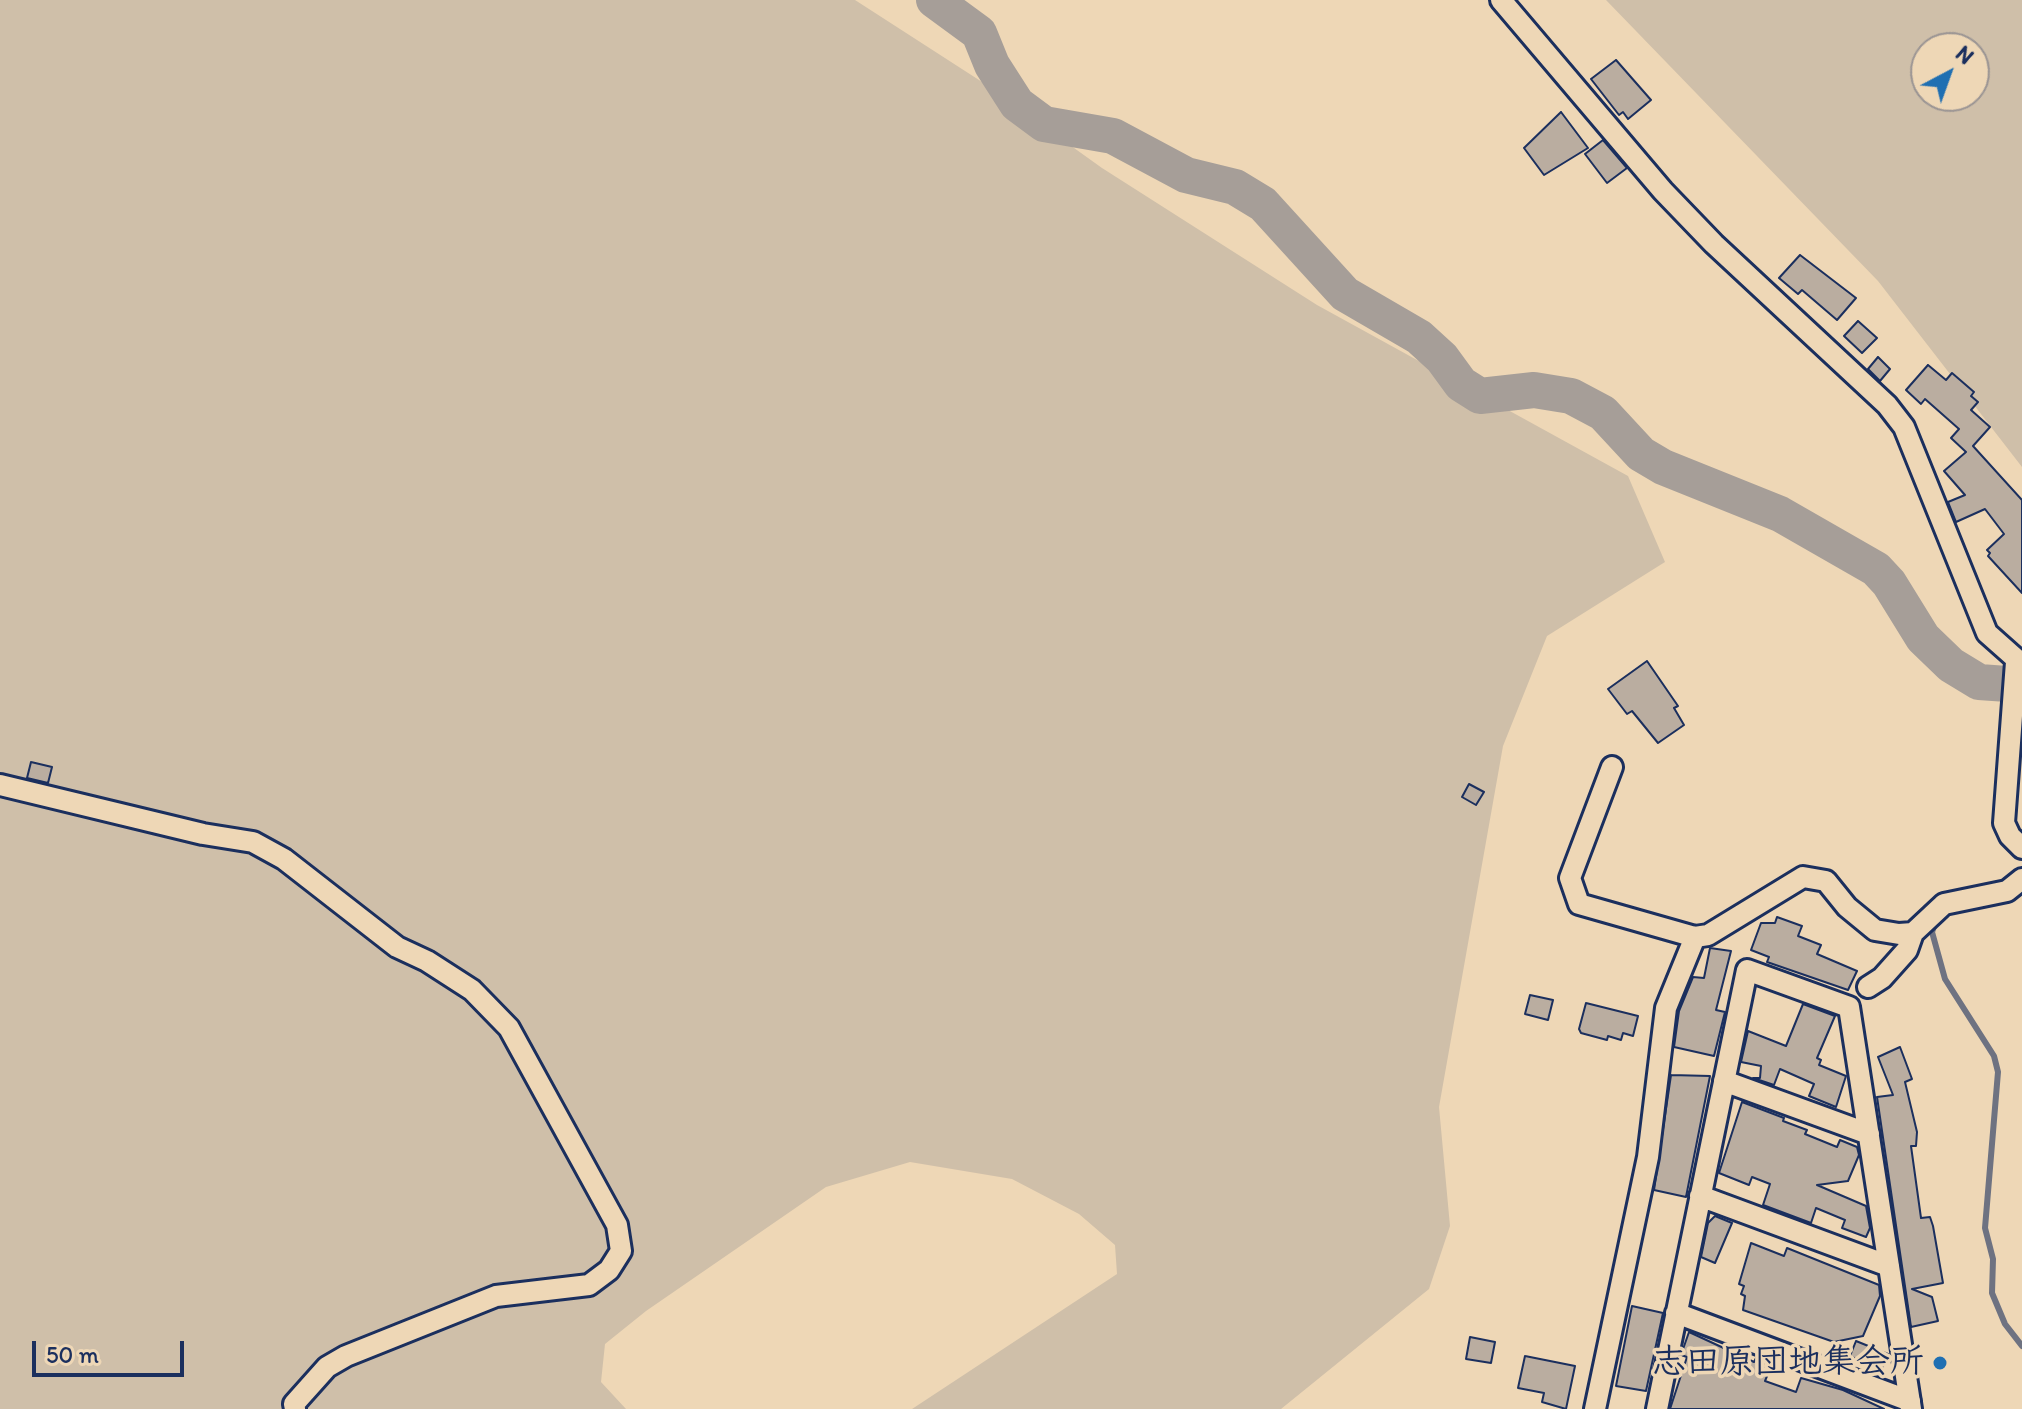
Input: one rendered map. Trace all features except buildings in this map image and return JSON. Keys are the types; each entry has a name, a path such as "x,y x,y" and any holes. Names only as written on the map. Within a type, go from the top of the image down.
{"street":[{"path":"1501,0 1663,191 1714,244 1887,405 1904,427 1987,633 2017,674 2004,823 2010,836 2022,848"},
{"path":"1612,767 1570,878 1579,904 1695,937 1708,935 1803,877 1815,876 1826,881 1847,907 1875,930 1913,933"},
{"path":"0,785 20,787 203,834 253,842 284,859 397,947 427,961 472,990 509,1028 617,1225 621,1251 609,1270 589,1285 496,1296 346,1356 327,1367 294,1404 295,1409"},
{"path":"1868,987 1882,978 1907,950 1913,933 1944,904 2007,891 2022,879"},
{"path":"1595,1409 1648,1157 1666,1008 1695,937"},
{"path":"1657,1409 1747,970 1849,1007 1911,1405"},
{"path":"1724,1081 1869,1134"},
{"path":"1700,1196 1889,1266"},
{"path":"1676,1313 1911,1405"}],"shaded area":[{"path":"0,0 855,0 979,80 1102,168 1317,305 1628,476 1665,562 1547,636 1503,746 1439,1107 1450,1226 1429,1289 1281,1409 912,1409 1117,1274 1115,1245 1079,1214 1012,1179 910,1162 826,1187 646,1311 605,1344 601,1382 626,1409 0,1409"},
{"path":"1606,0 2022,0 2022,467 1878,281"}],"waterway":[{"path":"934,0 979,33 992,65 1017,104 1044,124 1113,136 1186,175 1235,187 1263,204 1345,294 1419,337 1442,358 1461,384 1480,396 1534,390 1571,396 1603,413 1641,454 1663,467 1780,514 1876,569 1889,583 1923,638 1951,665 1979,682 2022,685"},
{"path":"1936,921 1932,932 1945,979 1994,1056 1998,1072 1985,1228 1993,1259 1992,1293 2005,1324 2022,1346"}],"place":[{"name":"志田原団地集会所","path":"1940,1363"}]}
